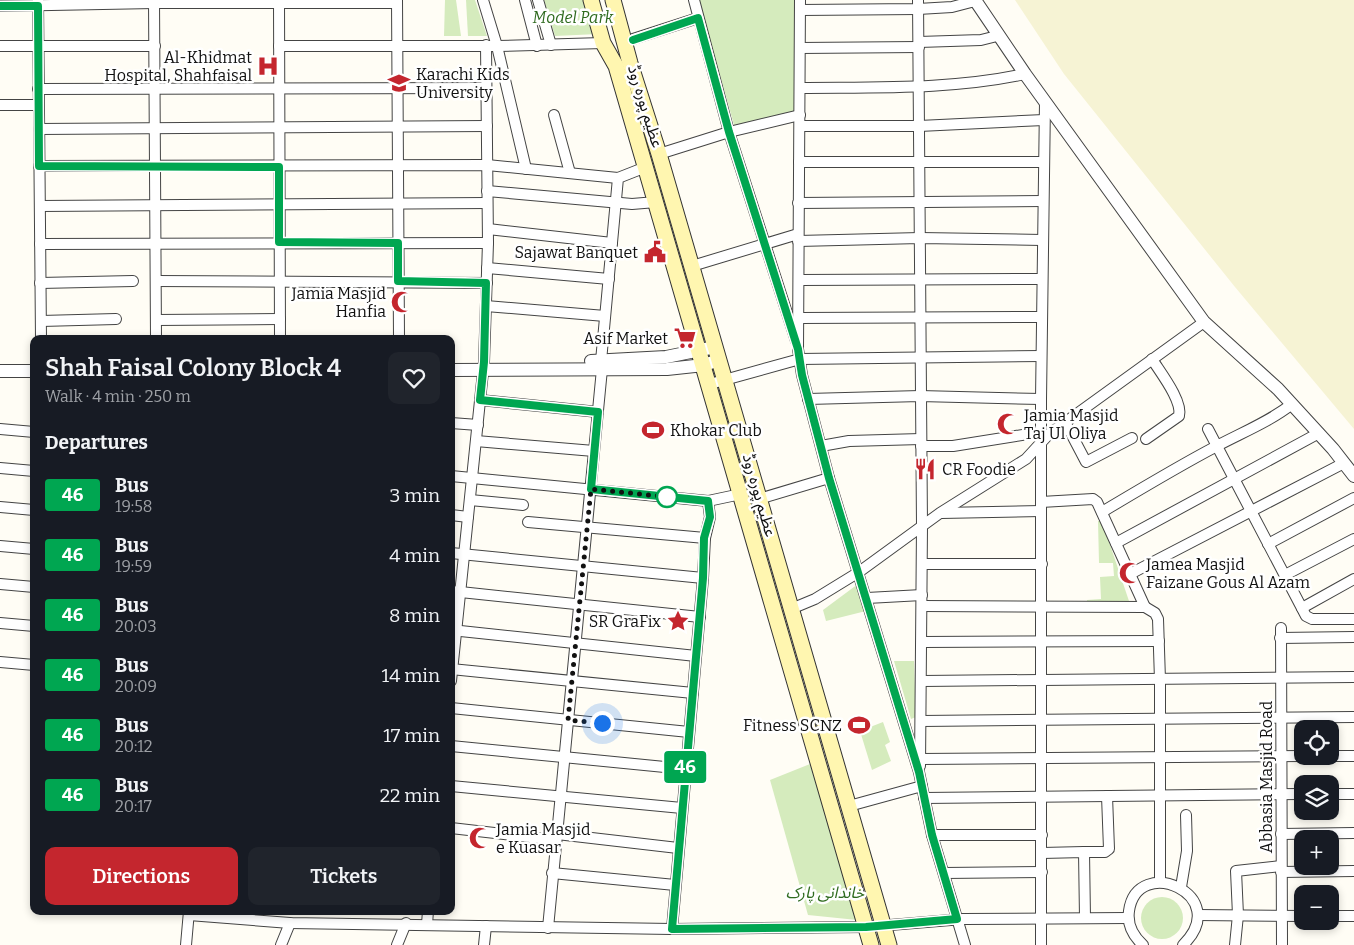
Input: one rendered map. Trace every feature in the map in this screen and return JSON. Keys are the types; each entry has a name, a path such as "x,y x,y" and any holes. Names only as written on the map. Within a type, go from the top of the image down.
{"main road":[{"name":"عظیم پورہ روڈ","path":"591,0 616,37 646,167 871,945"},
{"path":"598,0 616,37"},
{"path":"613,0 616,37"},
{"name":"عظیم پورہ روڈ","path":"623,0 616,37 623,65 659,154 889,945"}],"street":[{"path":"484,0 497,46 526,169"},
{"path":"525,0 537,46"},
{"path":"538,0 551,45"},
{"path":"694,0 729,132 798,349 808,399 829,478 919,772 932,835 966,945"},
{"path":"798,349 800,5 918,5 952,7 975,0 1044,102 1204,322 1292,404 1344,462 1354,476"},
{"path":"154,1 156,335"},
{"path":"0,6 38,3 154,1 397,2 399,335"},
{"path":"279,1 280,335"},
{"path":"38,3 37,105 39,129 41,335"},
{"path":"918,5 922,526 922,681 921,759 919,772"},
{"path":"279,46 537,46 616,37 698,18"},
{"path":"800,48 919,44 981,40 998,36"},
{"path":"455,611 456,592 464,554 484,366 488,243 486,45"},
{"path":"0,46 155,46"},
{"path":"800,88 919,86 990,81 1025,74"},
{"path":"38,89 486,88"},
{"path":"1042,945 1041,356 1044,102"},
{"path":"0,105 37,105"},
{"path":"554,115 570,173"},
{"path":"659,154 729,132 800,115"},
{"path":"800,126 919,126 1044,120"},
{"path":"39,129 487,126"},
{"path":"799,162 1044,162"},
{"path":"39,166 397,167 487,165 618,178 646,167"},
{"path":"548,928 591,489 618,178"},
{"path":"487,191 632,204 656,202"},
{"path":"798,203 1042,201"},
{"path":"40,206 488,203"},
{"path":"488,229 612,243"},
{"path":"692,266 764,243 798,238 1042,240"},
{"path":"40,244 488,243"},
{"path":"487,268 609,279"},
{"path":"799,280 1042,279"},
{"path":"40,283 134,281"},
{"path":"156,281 486,283"},
{"path":"486,306 605,316"},
{"path":"799,318 1042,317"},
{"path":"41,321 116,319"},
{"path":"156,320 280,319"},
{"path":"791,609 815,599 859,572 940,513 1026,459 1042,437 1204,322"},
{"path":"455,370 484,366 601,365 667,368 717,354"},
{"path":"710,384 800,360 920,356 1041,356"},
{"path":"1146,440 1179,416 1180,412 1178,402 1152,360"},
{"path":"455,362 484,366"},
{"path":"0,364 30,364"},
{"path":"0,371 30,371"},
{"path":"808,399 920,396 1041,398"},
{"path":"480,400 598,412"},
{"path":"1102,512 1247,429 1274,418 1292,404"},
{"path":"455,422 478,424"},
{"path":"1065,422 1086,462 1132,438"},
{"path":"0,429 30,432"},
{"path":"1208,430 1306,616 1312,620 1354,619"},
{"path":"1116,543 1319,433"},
{"path":"821,446 849,441 953,446 1042,437"},
{"path":"476,440 594,451"},
{"path":"1130,574 1252,512 1344,462"},
{"path":"0,468 30,471"},
{"path":"455,476 708,501 741,494"},
{"path":"759,499 829,478"},
{"path":"1268,544 1354,498"},
{"path":"940,513 1041,507 1093,499 1097,502 1102,512 1145,607"},
{"path":"470,500 523,505"},
{"path":"672,929 700,617 704,538 710,517 708,501"},
{"path":"0,507 30,510"},
{"path":"455,515 468,517"},
{"path":"528,522 704,538"},
{"path":"1285,575 1354,539"},
{"path":"0,546 30,549"},
{"path":"455,553 703,578"},
{"path":"922,564 1042,564"},
{"path":"1302,608 1354,579"},
{"path":"0,584 30,588"},
{"path":"456,592 700,617"},
{"path":"866,598 922,595"},
{"path":"922,606 1145,607 1155,613 1158,619 1160,680 1160,882"},
{"path":"0,623 30,626"},
{"path":"455,630 696,656"},
{"name":"Abbasia Masjid Road","path":"1282,945 1280,633 1354,637"},
{"path":"922,642 1159,641"},
{"path":"0,662 30,665"},
{"path":"455,669 693,693"},
{"path":"922,681 1354,677"},
{"path":"455,708 689,732"},
{"path":"921,721 1354,717"},
{"path":"455,746 685,769"},
{"path":"921,759 1294,756"},
{"path":"1339,756 1354,756"},
{"path":"455,786 682,808"},
{"path":"849,806 922,786"},
{"path":"924,798 1294,794"},
{"path":"1339,794 1354,794"},
{"path":"1042,853 1105,852 1109,849 1107,796"},
{"path":"1181,888 1187,851 1186,815"},
{"path":"455,828 678,848"},
{"path":"1281,834 1354,833"},
{"path":"932,835 1042,835"},
{"path":"1084,852 1086,918"},
{"path":"1235,945 1238,916 1236,871 1281,869 1354,871"},
{"path":"552,872 675,885"},
{"path":"944,873 1042,872"},
{"path":"1143,945 1133,933 1128,918 1134,898 1145,887 1160,882 1171,883 1181,888 1192,900 1198,915 1196,927 1191,937 1183,945"},
{"path":"186,945 189,915"},
{"path":"211,915 290,922 672,929 866,927 957,919 1128,918"},
{"path":"308,922 309,915"},
{"path":"427,924 428,915"},
{"path":"1198,915 1294,916"},
{"path":"1339,916 1354,916"},
{"path":"281,945 290,922"},
{"path":"397,945 406,923"},
{"path":"484,945 486,926"}],"shaded area":[{"path":"1015,0 1354,0 1354,429 1235,287 1064,74"}],"green space":[{"path":"445,0 456,0 461,36 444,36"},
{"path":"466,0 475,0 487,36 468,36"},
{"name":"Model Park","path":"544,0 589,0 598,34 555,36"},
{"path":"699,0 795,0 796,116 734,125"},
{"path":"1098,521 1102,521 1130,604 1087,605 1087,600 1101,599 1100,577 1114,576 1113,563 1099,563"},
{"path":"858,584 866,611 826,621 823,610"},
{"path":"894,661 914,661 916,717 911,719"},
{"path":"883,722 890,742 885,745 891,761 872,770 860,731"},
{"name":"خاندانی پارک","path":"810,764 857,920 808,915 770,780"},
{"path":"1166,897 1174,900 1180,906 1183,918 1180,930 1174,936 1158,939 1150,936 1144,930 1141,914 1144,906 1150,900"}],"bus line":[{"name":"46","path":"0,6 38,6 37,105 39,166 279,167 279,242 398,243 398,281 486,283 484,362 480,400 598,412 591,489 708,501 710,517 704,538 703,578 672,929 866,927 957,919 932,835 919,772 829,478 802,375 798,349 729,132 698,18 633,40"}],"place":[{"name":"Al-Khidmat Hospital, Shahfaisal","path":"268,66"},
{"name":"Karachi Kids University","path":"399,83"},
{"name":"Sajawat Banquet","path":"655,252"},
{"name":"Jamia Masjid Hanfia","path":"402,302"},
{"name":"Asif Market","path":"685,338"},
{"name":"Jamia Masjid Taj Ul Oliya","path":"1008,424"},
{"name":"Khokar Club","path":"653,430"},
{"name":"CR Foodie","path":"925,469"},
{"name":"Jamea Masjid Faizane Gous Al Azam","path":"1130,573"},
{"name":"SR GraFix","path":"678,621"},
{"name":"Fitness SCNZ","path":"859,725"},
{"name":"Jamia Masjid e Kuasar","path":"480,838"}],"route":[{"path":"602,723 568,720 591,489 669,497 667,497"}]}
